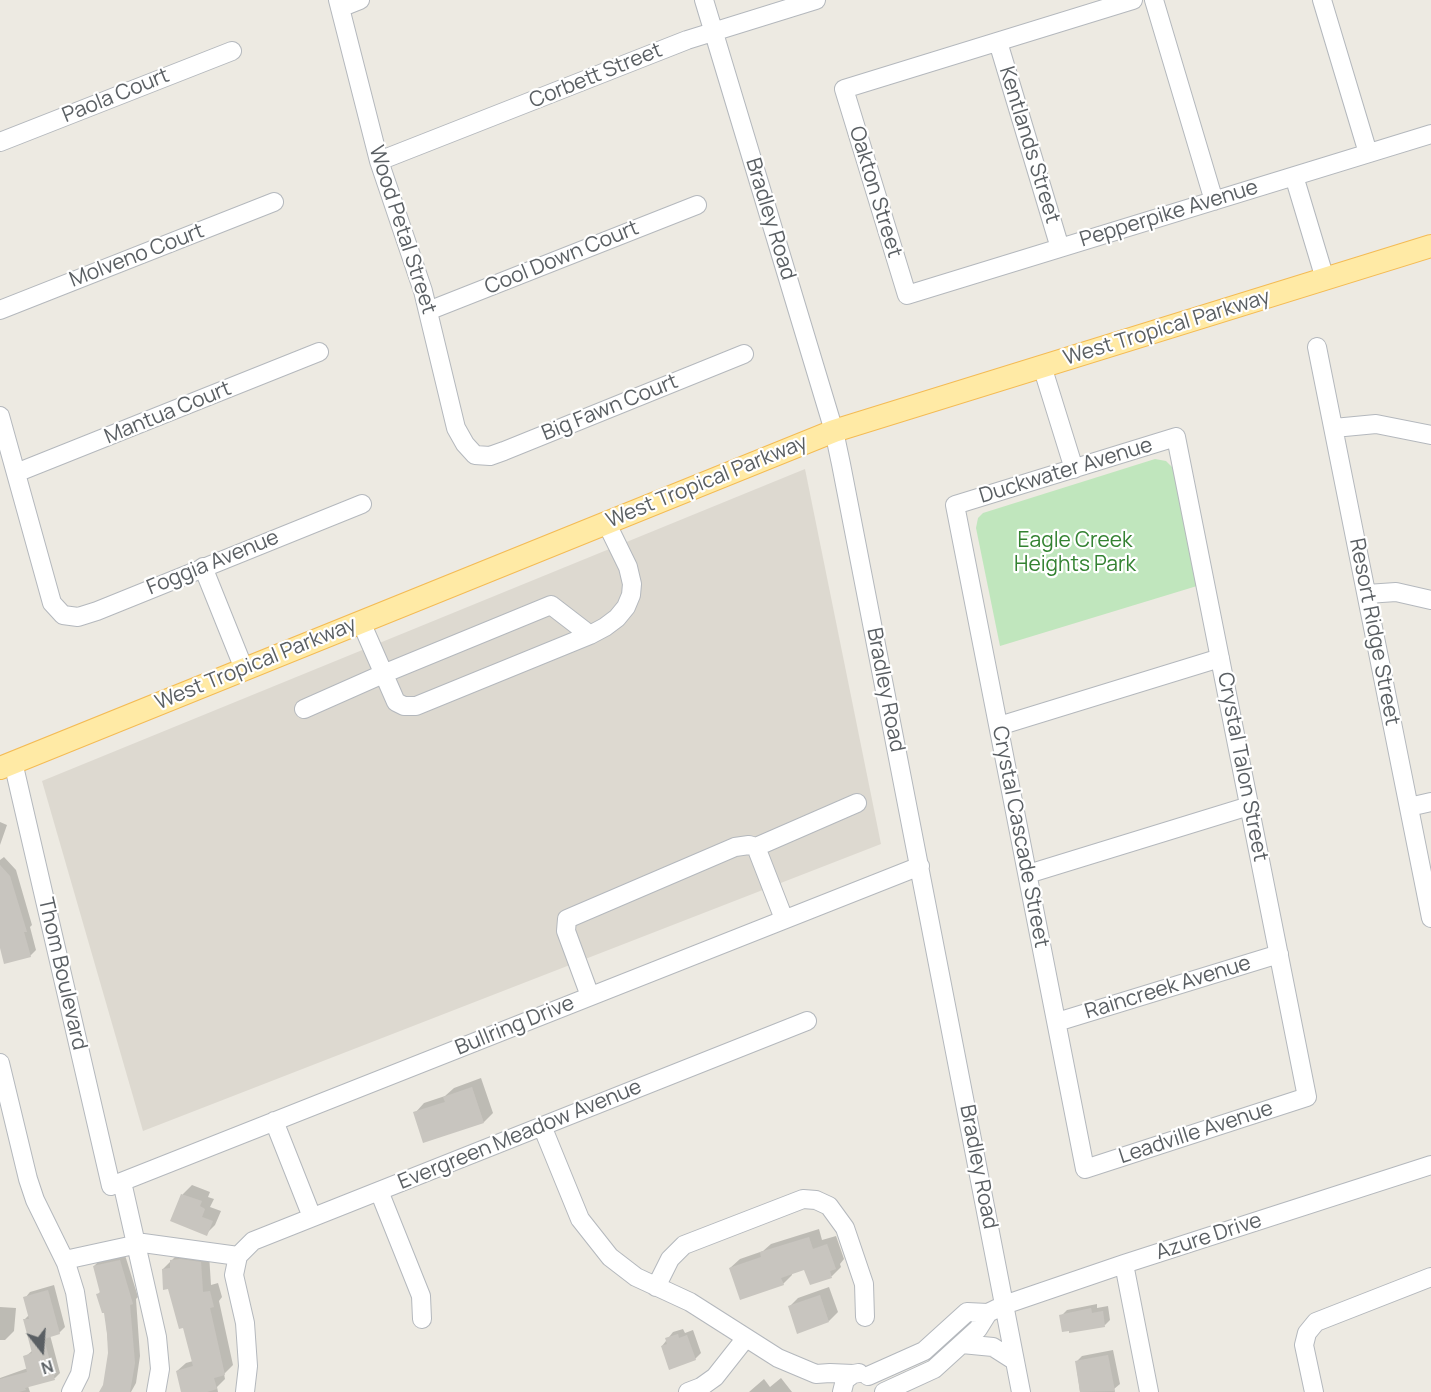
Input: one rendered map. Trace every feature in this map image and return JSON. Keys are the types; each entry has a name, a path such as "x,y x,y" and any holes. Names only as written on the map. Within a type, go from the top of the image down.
{"main road":[{"name":"West Tropical Parkway","path":"7,765 834,431 1431,246"}],"street":[{"path":"339,4 360,0"},
{"name":"Bradley Road","path":"704,0 834,431 920,866 996,1309 1015,1361 1021,1392"},
{"name":"Corbett Street","path":"379,161 687,40 792,4 816,0"},
{"path":"998,42 1133,0"},
{"path":"1154,0 1214,201"},
{"path":"1322,0 1368,153"},
{"name":"Wood Petal Street","path":"339,4 379,161 428,311 456,428 465,444 475,455"},
{"name":"Oakton Street","path":"907,295 844,89 998,42"},
{"name":"Kentlands Street","path":"998,42 1060,248"},
{"name":"Paola Court","path":"0,142 231,51"},
{"name":"Pepperpike Avenue","path":"907,295 1431,134"},
{"path":"1294,176 1325,279"},
{"name":"Molveno Court","path":"0,310 274,202"},
{"name":"Cool Down Court","path":"428,311 697,205"},
{"name":"Resort Ridge Street","path":"1317,347 1431,918"},
{"name":"Mantua Court","path":"16,473 320,352"},
{"name":"Big Fawn Court","path":"475,455 490,456 504,451 744,354"},
{"path":"1042,366 1074,469"},
{"path":"0,416 16,473"},
{"path":"1334,428 1376,424 1431,435"},
{"name":"Duckwater Avenue","path":"955,505 1176,437"},
{"name":"Crystal Talon Street","path":"1176,437 1307,1097"},
{"name":"Foggia Avenue","path":"16,473 52,603 63,615 78,617 362,504"},
{"name":"Crystal Cascade Street","path":"955,505 1085,1169"},
{"path":"361,622 396,702 404,706 416,706 590,635 617,618 626,608 631,595 632,584 627,567 606,522"},
{"path":"203,567 244,669"},
{"path":"1366,594 1396,592 1431,600"},
{"path":"304,709 551,605 590,635"},
{"path":"999,726 1220,658"},
{"name":"Thom Boulevard","path":"7,765 116,1184 136,1244 158,1337 160,1369 156,1392"},
{"path":"1409,807 1431,802"},
{"path":"590,996 566,931 567,919 735,847 749,845 756,847 857,803"},
{"path":"1028,874 1249,806"},
{"path":"756,847 784,919"},
{"name":"Bullring Drive","path":"116,1184 920,866"},
{"name":"Raincreek Avenue","path":"1057,1022 1279,954"},
{"name":"Evergreen Meadow Avenue","path":"238,1256 253,1241 807,1021"},
{"path":"0,1062 28,1179 35,1200 65,1260 75,1292 84,1351 80,1374 70,1392"},
{"name":"Leadville Avenue","path":"1085,1169 1307,1097"},
{"path":"274,1121 312,1218"},
{"path":"542,1126 580,1220 610,1257 636,1277 690,1302 778,1359 816,1374 860,1375 875,1383 876,1392"},
{"name":"Azure Drive","path":"860,1375 924,1351 967,1312 996,1309 1124,1264 1431,1165"},
{"path":"379,1191 421,1296 422,1318"},
{"path":"656,1287 670,1259 684,1245 803,1199 816,1200 829,1206 845,1228 864,1284 865,1317"},
{"path":"65,1260 143,1243 238,1256 234,1275 244,1323 248,1366 245,1392"},
{"path":"1124,1264 1149,1392"},
{"path":"1314,1392 1304,1345 1307,1333 1316,1323 1431,1277"},
{"path":"884,1392 934,1369 978,1329 996,1309"},
{"path":"688,1392 701,1387 715,1377 745,1339"},
{"path":"962,1344 993,1347 1015,1361"},
{"path":"924,1351 934,1369"},
{"path":"816,1374 823,1385 834,1392"},
{"path":"842,1392 845,1380 860,1375"}],"shaded area":[{"path":"805,469 881,844 143,1131 42,781"}],"green space":[{"name":"Eagle Creek Heights Park","path":"1155,459 1166,461 1174,469 1197,586 1000,646 976,528 978,518 983,513"}],"building":[{"path":"0,865 10,876 27,932 24,932 31,957 4,964 0,948"},
{"path":"472,1087 484,1123 423,1143 413,1112 445,1102 443,1097"},
{"path":"181,1194 202,1201 200,1206 205,1209 202,1217 213,1221 207,1236 170,1221"},
{"path":"809,1237 813,1249 827,1244 836,1269 830,1271 832,1278 810,1285 804,1270 781,1278 784,1285 740,1300 729,1268 761,1257 760,1252"},
{"path":"120,1260 133,1304 130,1305 135,1363 130,1392 99,1392 103,1385 108,1353 104,1313 102,1313 96,1294 100,1293 93,1266"},
{"path":"170,1260 201,1262 203,1292 210,1291 214,1307 210,1308 225,1375 214,1378 217,1389 207,1392 181,1392 176,1371 193,1366 183,1328 179,1329 168,1289 163,1290 162,1269 170,1268"},
{"path":"48,1290 60,1334 44,1339 55,1380 25,1388 26,1390 19,1392 0,1392 0,1379 27,1372 23,1356 32,1353 23,1319 29,1319 23,1297"},
{"path":"820,1295 829,1322 797,1334 788,1306"},
{"path":"1091,1308 1092,1313 1103,1311 1105,1327 1069,1333 1069,1331 1062,1332 1059,1315"},
{"path":"678,1334 679,1338 687,1335 696,1360 669,1370 661,1346 667,1344 665,1338"},
{"path":"1108,1355 1115,1391 1080,1392 1075,1361"}]}
